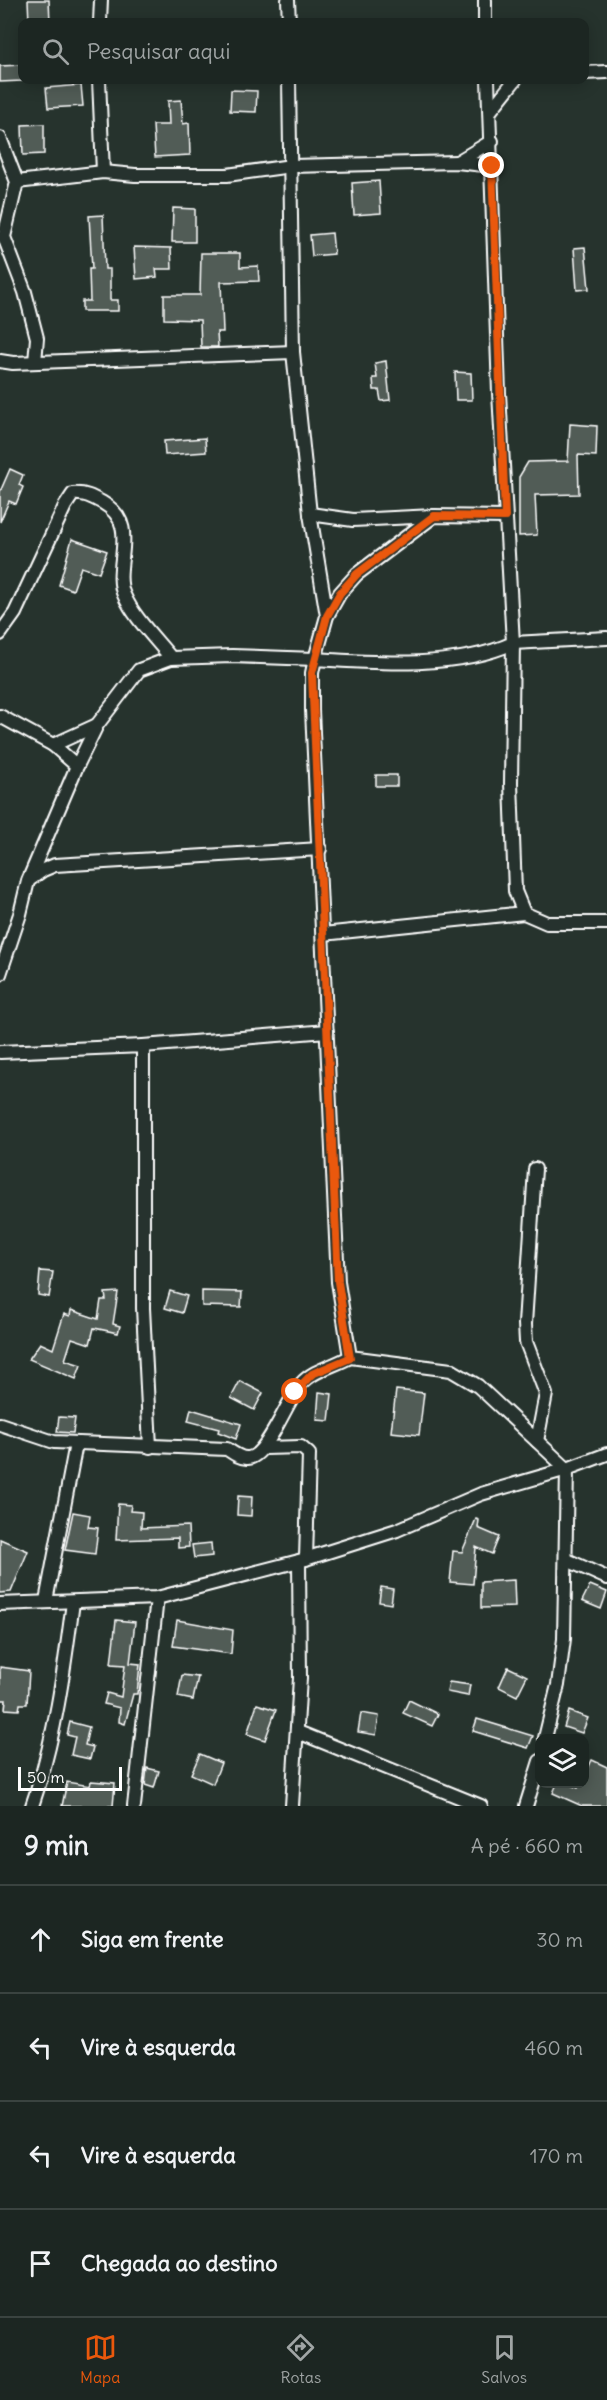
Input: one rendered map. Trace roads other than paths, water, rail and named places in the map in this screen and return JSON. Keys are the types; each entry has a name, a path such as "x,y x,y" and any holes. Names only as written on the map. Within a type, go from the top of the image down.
{"street":[{"path":"100,18 101,0"},
{"path":"288,0 289,18"},
{"path":"484,0 486,18"},
{"path":"589,73 607,72"},
{"path":"99,84 103,172"},
{"path":"289,84 293,352 310,514 327,616"},
{"path":"488,84 505,517 513,643 511,783 515,891 524,913"},
{"path":"491,110 512,84"},
{"path":"0,138 17,182 2,237 25,292 38,338 35,362"},
{"path":"457,162 492,141"},
{"path":"17,182 103,172 176,176 227,175 291,166 457,162 492,166"},
{"path":"0,361 35,362 293,352"},
{"path":"0,634 15,613 65,506 73,494 81,493 108,506 120,519 124,555 120,584 125,597 171,658"},
{"path":"310,514 353,520 434,516 505,517"},
{"path":"350,1358 338,1282 312,673 327,616 340,593 357,574 434,516"},
{"path":"0,974 20,914 28,881 77,766 97,725 139,670 171,658 232,656 389,663 469,658 513,643 607,638"},
{"path":"0,716 53,745 77,766"},
{"path":"53,745 97,725"},
{"path":"42,847 55,865"},
{"path":"28,881 43,870 55,865 320,849"},
{"path":"323,934 524,913 547,922 607,923"},
{"path":"0,1052 143,1046 327,1031"},
{"path":"143,1046 143,1308 150,1447"},
{"path":"535,1169 525,1324 526,1342 546,1394 537,1441"},
{"path":"0,1424 54,1442 227,1449 242,1458 250,1459 265,1448 281,1413 302,1382 312,1374 350,1358 451,1370 478,1386 567,1469 564,1639 558,1685 546,1734"},
{"path":"46,1601 76,1444"},
{"path":"265,1448 301,1447 309,1454 302,1560 298,1732 292,1806"},
{"path":"0,1604 157,1598 302,1560 397,1530 481,1494 567,1469 607,1454"},
{"path":"567,1560 607,1578"},
{"path":"134,1806 157,1598"},
{"path":"32,1806 42,1776 63,1680 73,1602"},
{"path":"298,1732 481,1806"},
{"path":"526,1806 535,1777"}]}
